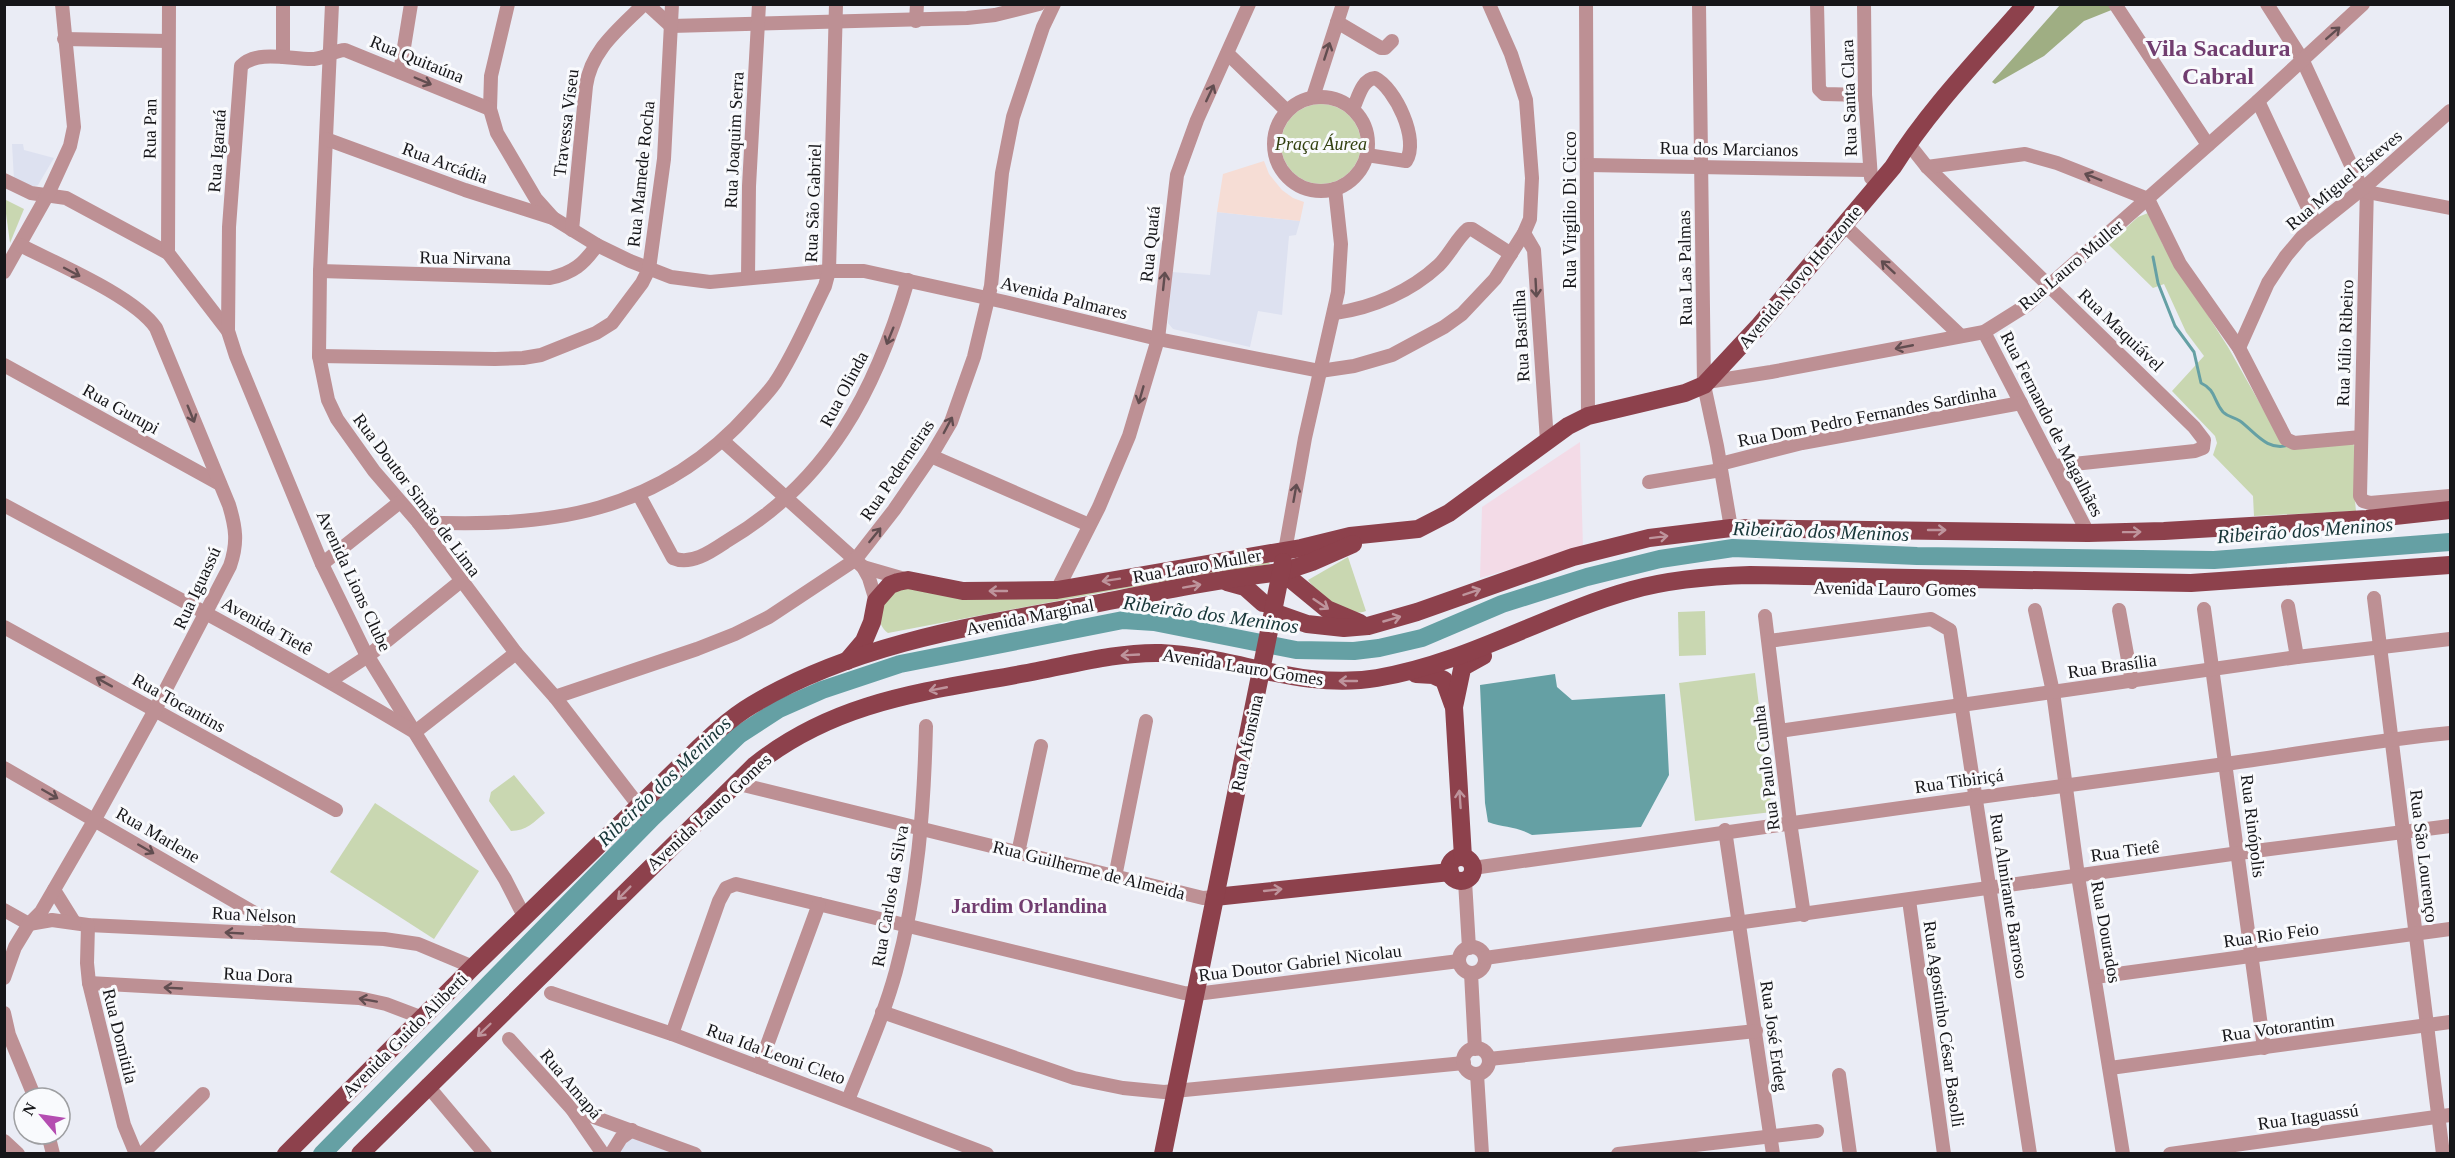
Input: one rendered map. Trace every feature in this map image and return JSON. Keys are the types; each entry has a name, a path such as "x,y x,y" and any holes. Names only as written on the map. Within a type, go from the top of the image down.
{"main road":[{"name":"Avenida Novo Horizonte","path":"1911,147 2026,4"},
{"name":"Avenida Novo Horizonte","path":"1706,383 1746,340 1893,167 2041,4"},
{"name":"Rua Lauro Muller","path":"908,580 963,591 1057,590 1278,552 1350,536 1418,529 1449,513 1568,426 1588,416 1684,393 1706,383"},
{"path":"1222,580 1245,587 1266,617 1344,628 1368,626 1417,612 1573,557 1648,538 1731,528 2088,533 2356,520 2451,510"},
{"name":"Rua Lauro Muller","path":"1222,580 1276,573 1312,562 1348,546 1404,531"},
{"name":"Rua Afonsina","path":"1163,1154 1170,1091 1276,573 1278,552"},
{"name":"Avenida Lauro Gomes","path":"360,1154 427,1085 735,783 779,747 810,728 848,712 906,695 1117,656 1160,653 1257,664 1341,681 1359,681 1406,673 1462,655 1617,594 1665,582 1703,577 1750,575 2192,583 2451,565"},
{"path":"1276,573 1327,609 1368,626"},
{"name":"Avenida Lauro Gomes","path":"1454,707 1462,669 1479,658 1617,605 1684,590 1751,585 2192,593 2451,576"},
{"path":"525,918 711,737 751,705 847,661 864,641 872,622 876,601 890,585 908,580"},
{"name":"Avenida Marginal","path":"847,661 908,641 1222,580"},
{"name":"Avenida Marginal","path":"872,622 877,631 887,638 908,641"},
{"name":"Avenida Lauro Gomes","path":"1406,673 1441,678 1446,682 1454,707"},
{"path":"1454,707 1463,870"},
{"name":"Rua Guilherme de Almeida","path":"1209,898 1463,870"},
{"name":"Avenida Guido Aliberti","path":"286,1154 525,918"},
{"name":"Rua Afonsina","path":"1151,1154 1170,1091"}],"street":[{"path":"4,272 48,194 70,146 74,127 62,4"},
{"name":"Rua Pan","path":"168,253 170,4"},
{"path":"283,4 283,57"},
{"name":"Rua Doutor Simão de Lima","path":"332,4 320,271 319,356 328,400 336,420 374,471 418,522 516,653 555,697 639,806"},
{"path":"400,72 411,4"},
{"name":"Avenida Palmares","path":"508,4 491,76 490,109 497,133 508,155 536,199 553,218 597,245 649,269 671,277 721,282 829,271 864,271 1158,339 1320,371 1354,366 1392,355 1428,337 1462,314 1480,295 1512,254 1524,233 1530,219 1532,178 1526,100 1511,54 1489,4"},
{"path":"645,4 671,27 836,21 916,21 996,15 1039,4"},
{"name":"Travessa Viseu","path":"572,230 586,86 591,63 602,46 645,4"},
{"name":"Rua Mamede Rocha","path":"319,356 523,358 541,355 596,333 612,323 642,283 649,269 664,159 672,4"},
{"name":"Rua Joaquim Serra","path":"748,278 749,186 759,4"},
{"name":"Rua São Gabriel","path":"418,522 473,525 556,517 603,508 639,495 671,478 723,441 773,386 825,286 829,271 836,4"},
{"path":"916,21 917,4"},
{"name":"Rua Pederneiras","path":"555,697 735,634 859,564 931,456 951,422 959,401 974,357 988,298 1007,141 1021,90 1043,27 1054,4"},
{"name":"Rua Quatá","path":"1057,590 1122,455 1158,339 1177,175 1183,155 1249,4"},
{"path":"1313,97 1343,4"},
{"name":"Rua Virgílio Di Cicco","path":"1586,4 1588,416"},
{"name":"Rua Las Palmas","path":"1699,4 1706,383 1731,528"},
{"path":"1817,4 1819,88 1824,94 1865,95"},
{"name":"Rua Santa Clara","path":"1864,4 1869,170 1874,189"},
{"path":"2115,4 2208,145"},
{"path":"2267,4 2302,59 2365,188 2451,208"},
{"name":"Rua Lauro Muller","path":"1706,383 1984,332 2026,305 2258,101 2362,4"},
{"path":"1337,22 1381,48 1385,48 1392,41"},
{"path":"64,39 168,41"},
{"name":"Rua Quitaúna","path":"330,56 339,50 345,50 490,109"},
{"path":"1228,54 1287,111"},
{"name":"Rua Igaratá","path":"228,331 229,226 241,66 251,58 316,59 330,56"},
{"path":"1353,109 1364,84 1368,79 1375,78 1380,80 1392,95 1406,122 1409,150 1406,160 1367,155"},
{"path":"1313,97 1334,98 1353,109 1367,135 1367,155 1358,173 1344,185 1335,189 1312,191 1291,182 1277,164 1273,141 1275,130 1287,111 1299,102 1313,97"},
{"path":"2258,101 2316,225"},
{"name":"Rua Miguel Esteves","path":"2239,348 2268,283 2286,256 2316,225 2365,188 2451,111"},
{"name":"Rua Arcádia","path":"326,138 465,190 553,218"},
{"name":"Rua Maquiável","path":"1911,147 1927,167 2204,437 2205,443 2200,449 2055,466"},
{"path":"1927,167 2025,154 2057,163 2148,199 2180,264 2239,348 2283,435 2291,443 2361,437"},
{"name":"Rua dos Marcianos","path":"1588,165 1869,170"},
{"path":"4,180 31,193 66,198 168,253"},
{"name":"Rua Júlio Ribeiro","path":"2365,188 2360,487 2363,501 2378,503 2451,496"},
{"name":"Rua Afonsina","path":"1278,552 1335,313 1341,265 1341,244 1335,189"},
{"path":"1844,225 1961,336"},
{"path":"1335,313 1361,309 1394,296 1412,285 1439,265 1468,229 1472,229 1512,254"},
{"name":"Rua Bastilha","path":"1524,233 1531,243 1535,257 1547,441"},
{"name":"Rua Iguassú","path":"4,978 15,947 54,890 155,710 230,566 237,540 236,526 220,484 156,328 150,319 130,302 20,245"},
{"name":"Rua Nirvana","path":"320,271 550,278 581,266 597,245"},
{"name":"Avenida Lions Clube","path":"168,253 228,331 236,356 322,564 368,656 505,879 525,918"},
{"name":"Rua Olinda","path":"639,495 673,558 681,561 690,561 717,548 752,526 786,500 813,473 836,442 861,398 896,322 908,280"},
{"name":"Rua Fernando de Magalhães","path":"1984,332 2088,533"},
{"name":"Rua Gurupi","path":"4,365 220,484"},
{"name":"Rua Dom Pedro Fernandes Sardinha","path":"1649,482 1721,467 1802,443 2021,403"},
{"path":"723,441 859,564 869,578 876,601"},
{"path":"931,456 1089,525"},
{"path":"322,564 400,502"},
{"name":"Avenida Tietê","path":"4,505 330,681 415,732"},
{"path":"859,564 908,580"},
{"path":"330,681 368,656 460,581"},
{"name":"Rua São Lourenço","path":"2374,598 2427,1025 2444,1116 2443,1154"},
{"path":"2289,606 2297,657"},
{"name":"Rua Rinópolis","path":"2204,609 2264,1048"},
{"name":"Rua Dourados","path":"2035,610 2053,692 2078,876 2123,1154"},
{"path":"2119,610 2132,682"},
{"name":"Rua Paulo Cunha","path":"1765,616 1790,822 1804,915"},
{"name":"Rua Almirante Barroso","path":"1769,641 1931,620 1950,630 2030,1154"},
{"name":"Rua Tocantins","path":"4,627 336,810"},
{"name":"Rua Brasília","path":"1779,730 1963,706 2297,657 2451,639"},
{"path":"415,732 516,653"},
{"path":"1115,878 1146,721"},
{"name":"Rua Carlos da Silva","path":"848,1100 896,972 906,925 921,829 926,726"},
{"name":"Rua Tibiriçá","path":"1463,870 1725,831 2227,764 2392,738 2451,733"},
{"path":"1018,852 1041,746"},
{"name":"Rua Marlene","path":"4,768 293,935"},
{"name":"Rua Guilherme de Almeida","path":"735,783 1115,878 1209,898"},
{"name":"Rua Tietê","path":"1804,915 2238,853 2451,826"},
{"name":"Rua José Erdeg","path":"1725,831 1773,1154"},
{"path":"1463,870 1469,948"},
{"name":"Rua Doutor Gabriel Nicolau","path":"672,1034 716,910 726,888 736,884 1190,993 1459,962"},
{"path":"54,890 81,924"},
{"name":"Rua Agostinho César Basolli","path":"1909,900 1944,1154"},
{"path":"759,1067 819,904"},
{"path":"4,910 29,924"},
{"path":"1485,958 1804,915"},
{"name":"Rua Nelson","path":"29,924 52,920 81,924 404,941 437,951 473,967"},
{"name":"Rua Domitila","path":"81,924 89,983 124,1125 136,1154"},
{"name":"Rua Rio Feio","path":"2096,977 2451,929"},
{"path":"1469,948 1481,951 1485,958 1481,969 1471,973 1464,970 1459,962 1463,951 1469,948"},
{"path":"1471,973 1475,1048"},
{"name":"Rua Dora","path":"89,983 358,998 386,1004 423,1018"},
{"name":"Rua Ida Leoni Cleto","path":"551,993 672,1034 848,1100 953,1147 987,1154"},
{"path":"882,1012 1074,1078 1123,1088 1170,1091 1464,1063"},
{"path":"4,1013 9,1035 30,1086"},
{"name":"Rua Votorantim","path":"2110,1068 2451,1022"},
{"path":"1489,1059 1756,1031"},
{"name":"Rua Amapá","path":"509,1039 572,1109 603,1154"},
{"path":"1475,1048 1483,1050 1489,1059 1485,1071 1477,1074 1467,1070 1464,1063 1465,1055 1475,1048"},
{"path":"1477,1074 1482,1154"},
{"path":"1839,1075 1850,1154"},
{"path":"427,1085 485,1154"},
{"path":"142,1154 203,1094"},
{"path":"572,1109 695,1154"},
{"name":"Rua Itaguassú","path":"2170,1154 2444,1116"},
{"path":"610,1154 621,1138 632,1130"},
{"path":"1618,1154 1817,1131"},
{"path":"4,1141 18,1154"}],"shaded area":[{"path":"12,144 23,144 24,150 54,158 38,185 28,188 14,180"},
{"path":"1264,161 1269,174 1282,190 1304,202 1300,221 1217,212 1223,174"},
{"path":"1217,212 1300,221 1296,235 1289,236 1282,315 1258,311 1250,347 1173,329 1168,323 1172,272 1210,275"},
{"path":"1580,442 1583,548 1480,578 1482,507"},
{"path":"632,1137 680,1153 614,1154"}],"green space":[{"path":"2060,5 2110,5 2114,9 2084,21 2044,56 1995,84 1992,82"},
{"name":"Praça Áurea","path":"1321,104 1336,107 1349,116 1358,129 1361,144 1358,159 1349,172 1336,181 1321,184 1306,181 1293,172 1284,159 1281,144 1284,129 1293,116 1306,107"},
{"path":"4,199 24,209 10,243"},
{"path":"2148,213 2163,245 2228,347 2280,439 2352,443 2356,448 2354,491 2356,511 2254,516 2253,496 2213,455 2217,443 2215,436 2172,391 2204,356 2186,332 2164,284 2153,288 2108,244 2138,217"},
{"path":"1348,557 1366,611 1358,613 1341,609 1326,599 1308,580"},
{"path":"1266,560 1270,564 1104,592 888,633 884,630 880,619 881,602 899,585 967,598"},
{"path":"1705,611 1706,655 1679,656 1678,612"},
{"path":"1755,673 1772,812 1695,821 1679,683"},
{"path":"514,775 545,813 525,828 511,831 489,801 491,792"},
{"path":"375,803 479,871 434,939 330,872"}],"water":[{"path":"1555,674 1557,687 1572,700 1665,694 1669,775 1641,827 1532,835 1488,822 1485,803 1480,685"}],"waterway":[{"path":"2153,257 2158,283 2175,326 2194,352 2201,383 2212,392 2223,412 2240,421 2262,440 2274,446 2289,445"},
{"name":"Ribeirão dos Meninos","path":"322,1154 653,817 739,735 779,709 822,690 900,664 1123,620 1154,622 1296,650 1354,651 1379,648 1422,638 1502,604 1587,577 1660,559 1733,548 1917,556 2214,560 2450,542"}],"district":[{"name":"Vila Sacadura Cabral","path":"2218,62"},
{"name":"Jardim Orlandina","path":"1029,906"}]}
